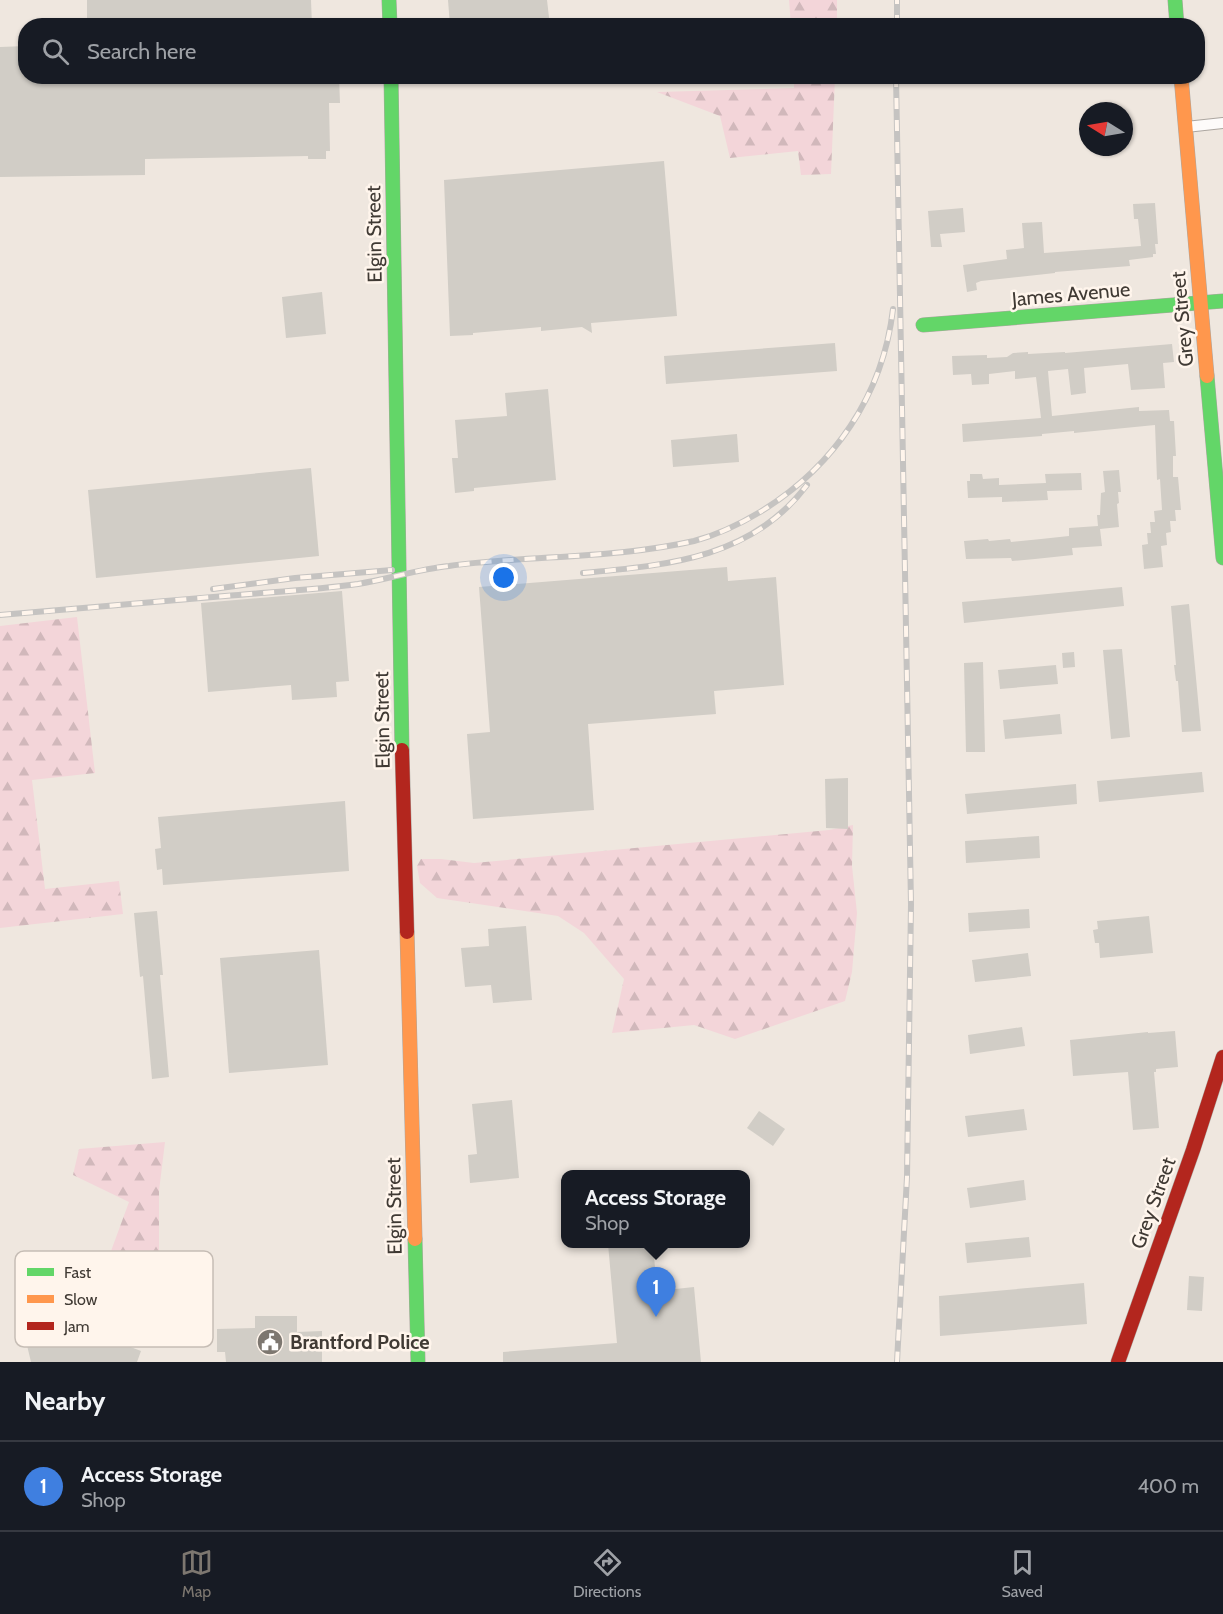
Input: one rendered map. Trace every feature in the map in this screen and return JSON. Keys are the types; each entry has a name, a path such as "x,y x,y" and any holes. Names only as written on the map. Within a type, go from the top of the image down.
{"main road":[{"path":"389,0 390,18"},
{"path":"1175,0 1176,18"},
{"name":"Elgin Street","path":"391,84 398,576 418,1362"},
{"name":"Grey Street","path":"1182,84 1223,558"},
{"name":"James Avenue","path":"923,325 1223,301"},
{"name":"Grey Street","path":"1118,1362 1193,1150 1223,1057"}],"street":[{"path":"1186,127 1223,123"}],"green space":[{"path":"789,0 837,0 837,18 790,18"},
{"path":"794,84 835,84 831,174 801,175 798,151 730,158 720,116 657,92 794,88"},
{"path":"77,617 95,773 32,780 45,889 119,881 123,914 0,928 0,626"},
{"path":"853,825 852,866 857,913 852,972 845,1001 735,1039 694,1025 612,1033 624,979 584,933 558,916 437,898 420,883 417,866 421,859 474,863 829,830"},
{"path":"165,1142 159,1191 159,1251 111,1251 129,1202 73,1175 79,1149"}],"building":[{"path":"87,0 311,0 312,18 87,18"},
{"path":"448,0 547,0 549,18 449,18"},
{"path":"18,46 18,84 339,84 340,103 329,103 330,151 326,151 326,159 308,159 308,156 145,159 145,175 0,177 0,47"},
{"path":"664,161 677,316 591,323 592,333 582,327 541,331 541,327 450,336 444,180"},
{"path":"1155,203 1158,244 1155,244 1156,254 1153,254 1153,257 1129,260 1130,266 981,281 976,283 977,290 967,292 963,265 1007,259 1006,250 1024,248 1022,223 1042,222 1044,253 1141,246 1138,219 1134,219 1133,204"},
{"path":"963,208 965,232 940,234 942,247 931,247 928,211"},
{"path":"322,292 326,334 286,338 282,297"},
{"path":"835,343 837,371 666,384 664,356"},
{"path":"1172,344 1174,362 1163,363 1165,388 1131,390 1128,364 1084,368 1086,393 1071,395 1068,369 1048,371 1052,416 1139,407 1139,411 1169,410 1170,421 1174,421 1176,456 1173,456 1173,477 1178,477 1181,510 1175,510 1176,521 1170,521 1171,532 1166,533 1167,545 1161,546 1163,567 1144,569 1142,545 1148,544 1147,533 1151,533 1150,522 1155,522 1154,511 1162,510 1160,479 1157,480 1155,425 963,442 962,424 1041,418 1036,377 1015,379 1015,371 989,374 989,384 972,385 971,374 953,375 952,356 1007,357 1013,353 1065,353"},
{"path":"548,389 556,480 474,488 474,491 455,493 452,458 458,458 455,420 507,416 505,393"},
{"path":"737,434 739,462 673,467 671,440"},
{"path":"311,468 319,556 96,578 88,490"},
{"path":"1119,470 1121,492 1118,492 1119,503 1117,504 1119,527 1100,529 1102,546 1072,548 1073,555 1035,559 1012,561 1011,558 966,559 964,541 1010,539 1011,542 1069,536 1069,528 1098,526 1097,515 1100,515 1101,493 1105,492 1103,471"},
{"path":"1081,473 1082,490 1047,491 1048,500 1002,502 1002,497 968,498 967,481 970,481 970,474 982,474 983,479 999,478 999,485 1046,483 1045,474"},
{"path":"727,567 728,581 776,577 784,685 714,691 716,714 588,724 594,810 473,819 467,734 490,732 479,587"},
{"path":"1122,587 1124,606 964,623 962,602"},
{"path":"342,591 349,681 336,682 337,697 292,700 291,685 208,692 201,603"},
{"path":"1189,604 1201,731 1182,732 1178,681 1176,681 1174,665 1176,665 1171,606"},
{"path":"1122,649 1130,737 1111,739 1103,650"},
{"path":"1074,652 1075,667 1063,668 1062,653"},
{"path":"983,662 985,752 966,752 964,663"},
{"path":"1056,665 1058,684 1000,689 998,670"},
{"path":"1060,714 1062,734 1005,739 1003,720"},
{"path":"1202,772 1204,792 1099,802 1097,781"},
{"path":"848,778 848,829 826,828 825,779"},
{"path":"1076,784 1077,804 967,814 965,794"},
{"path":"345,801 349,871 163,885 162,869 157,870 155,849 161,848 158,817"},
{"path":"1039,836 1040,858 966,863 965,841"},
{"path":"1029,909 1030,928 969,932 968,913"},
{"path":"157,911 169,1077 152,1079 143,976 140,977 134,913"},
{"path":"1149,916 1153,953 1100,958 1099,943 1095,943 1093,930 1098,929 1097,921"},
{"path":"526,926 532,1000 493,1003 491,985 465,987 461,948 489,946 488,929"},
{"path":"319,950 328,1065 229,1073 220,958"},
{"path":"1028,953 1031,976 975,982 972,960"},
{"path":"1022,1027 1025,1046 970,1054 968,1035"},
{"path":"1175,1031 1178,1067 1156,1069 1154,1072 1159,1128 1133,1130 1128,1072 1073,1076 1070,1040"},
{"path":"512,1100 519,1178 470,1183 468,1155 477,1154 472,1104"},
{"path":"1024,1109 1027,1130 968,1137 965,1116"},
{"path":"759,1111 785,1129 773,1146 747,1128"},
{"path":"1024,1180 1026,1200 970,1208 967,1188"},
{"path":"1029,1237 1031,1257 967,1263 965,1243"},
{"path":"608,1248 653,1248 657,1291 694,1287 701,1362 503,1362 503,1352 617,1343"},
{"path":"1189,1276 1204,1277 1202,1311 1187,1310"},
{"path":"1084,1283 1087,1324 940,1336 939,1296"},
{"name":"Brantford Police","path":"255,1316 297,1316 297,1332 322,1331 322,1362 226,1362 225,1352 217,1352 217,1329 255,1328"},
{"path":"27,1347 131,1347 141,1351 137,1362 31,1362"}],"railway":[{"path":"897,0 897,18"},
{"path":"896,84 911,904 907,1177 897,1362"},
{"path":"0,615 341,586 438,567 634,551 664,547 711,536 760,512 787,494 832,451 866,399 878,371 893,309"},
{"path":"583,573 646,566 706,554 760,529 785,510 807,485"},
{"path":"213,589 295,578 392,570"}],"traffic: fast":[{"path":"389,0 390,18"},
{"path":"1175,0 1176,18"},
{"path":"391,84 402,750"},
{"path":"923,325 1223,301"},
{"path":"1207,376 1223,558"},
{"path":"415,1239 418,1362"}],"traffic: slow":[{"path":"1182,84 1207,376"},
{"path":"407,932 415,1239"}],"traffic: jam":[{"path":"402,750 407,932"},
{"path":"1118,1362 1193,1150 1223,1057"}],"place":[{"name":"Access Storage","path":"656,1317"},
{"name":"Brantford Police","path":"270,1342"}]}
